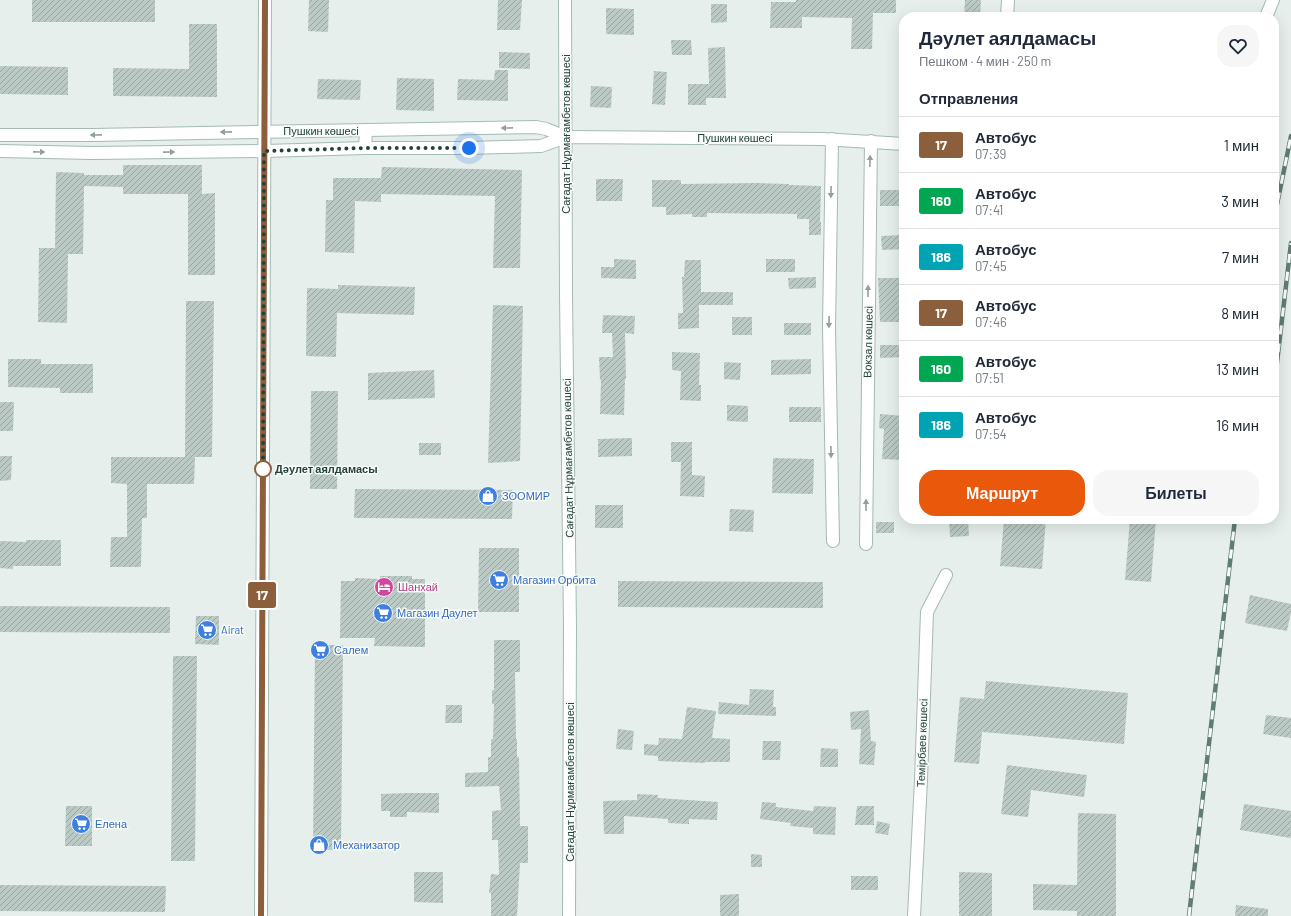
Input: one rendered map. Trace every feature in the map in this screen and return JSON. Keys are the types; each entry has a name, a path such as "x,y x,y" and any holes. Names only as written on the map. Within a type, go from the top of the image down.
{"street":[{"path":"261,916 265,0"},
{"name":"Сағадат Нұрмағамбетов көшесі","path":"564,0 570,620 569,916"},
{"path":"1007,12 1008,0"},
{"path":"1268,12 1273,0"},
{"name":"Пушкин көшесі","path":"0,135 93,135 265,131 536,128 546,129 566,138"},
{"path":"365,148 366,131"},
{"name":"Пушкин көшесі","path":"0,151 92,153 365,148 432,149 541,146 566,138 832,139 899,144"},
{"path":"832,139 829,327 833,541"},
{"name":"Вокзал көшесі","path":"866,544 871,141"},
{"name":"Темірбаев көшесі","path":"914,916 921,788 927,612 946,576"}],"building":[{"path":"32,0 155,0 155,22 32,22"},
{"path":"309,0 329,0 328,32 308,31"},
{"path":"498,0 522,0 520,30 497,30"},
{"path":"796,0 896,0 896,13 873,13 872,49 851,49 852,18 802,17 802,28 770,28 771,2 796,2"},
{"path":"965,0 981,0 980,12 964,12"},
{"path":"711,4 727,4 727,22 711,23"},
{"path":"606,8 634,9 634,35 606,34"},
{"path":"189,24 217,24 217,97 113,96 113,68 189,69"},
{"path":"671,40 691,40 692,55 672,55"},
{"path":"725,47 726,98 706,98 706,105 688,105 688,84 709,84 708,48"},
{"path":"499,52 530,53 530,69 499,68"},
{"path":"0,66 68,67 68,95 0,94"},
{"path":"495,70 508,70 508,101 457,100 458,79 494,80"},
{"path":"654,71 667,72 665,105 652,104"},
{"path":"397,78 434,79 434,111 396,110"},
{"path":"318,79 361,80 360,100 317,99"},
{"path":"591,86 612,87 611,108 590,107"},
{"path":"123,165 202,165 202,194 215,193 215,275 188,275 188,194 123,194 123,187 84,186 83,254 68,254 67,323 38,322 39,248 55,248 56,172 84,173 84,175 123,175"},
{"path":"382,167 522,170 520,268 493,268 495,196 381,194 381,202 355,201 354,253 325,252 326,200 333,200 333,178 381,178"},
{"path":"596,179 623,179 622,201 596,201"},
{"path":"652,180 681,180 681,184 757,183 821,186 821,235 809,235 809,219 797,219 797,214 707,213 707,217 692,217 692,214 666,215 666,207 652,207"},
{"path":"880,190 899,190 899,206 880,206"},
{"path":"899,235 899,249 882,250 881,236"},
{"path":"614,259 636,260 636,279 601,278 601,267 614,267"},
{"path":"766,259 795,259 795,272 766,272"},
{"path":"685,260 701,260 701,292 733,292 733,305 699,305 699,328 678,329 678,313 683,313 682,277 684,277"},
{"path":"816,277 816,288 789,289 788,278"},
{"path":"878,278 899,278 899,322 880,322"},
{"path":"338,285 415,287 414,315 337,313 336,357 306,356 307,288 338,289"},
{"path":"186,301 214,301 212,457 195,457 194,484 147,484 147,518 142,518 141,567 110,567 111,537 127,537 127,484 111,483 111,457 185,457"},
{"path":"493,305 523,306 520,461 488,463"},
{"path":"603,315 635,316 634,334 625,333 626,379 624,415 600,414 601,380 599,357 613,357 612,333 602,333"},
{"path":"732,317 752,317 752,335 732,335"},
{"path":"784,323 811,323 811,335 784,335"},
{"path":"880,345 899,345 899,357 880,358"},
{"path":"672,352 700,353 699,385 701,385 701,401 680,400 681,371 672,370"},
{"path":"8,359 41,359 41,364 93,364 93,393 60,393 60,388 8,387"},
{"path":"811,359 811,374 771,375 771,360"},
{"path":"724,362 741,363 740,380 724,379"},
{"path":"434,370 435,398 368,400 368,373"},
{"path":"311,391 338,391 337,489 310,489"},
{"path":"0,402 14,402 13,431 0,431"},
{"path":"727,405 748,406 748,422 727,421"},
{"path":"789,407 821,407 821,422 789,422"},
{"path":"880,414 899,416 899,460 882,459 884,429 879,428"},
{"path":"632,438 632,456 598,457 598,439"},
{"path":"671,442 692,442 692,475 705,476 704,497 680,496 681,462 671,462"},
{"path":"419,443 441,443 441,455 419,455"},
{"path":"0,456 12,456 11,480 0,481"},
{"path":"773,458 814,459 813,494 772,493"},
{"path":"355,489 513,490 512,519 354,518"},
{"path":"595,505 623,505 623,528 595,528"},
{"path":"730,509 754,510 753,532 729,531"},
{"path":"876,522 894,522 894,533 876,533"},
{"path":"949,524 968,524 969,536 950,537"},
{"path":"1004,524 1046,524 1042,569 1000,566"},
{"path":"1130,524 1156,524 1151,582 1125,580"},
{"path":"26,540 61,540 61,566 13,566 13,569 0,568 0,541 26,542"},
{"name":"Магазин Орбита","path":"479,548 519,548 519,612 478,612"},
{"name":"Магазин Даулет","path":"380,576 412,576 412,579 425,579 425,647 374,646 375,638 340,638 341,581 355,581 355,578 380,579"},
{"path":"618,581 823,582 823,608 618,607"},
{"path":"1250,595 1291,604 1287,631 1245,623"},
{"path":"0,606 170,607 170,633 0,632"},
{"name":"Airat","path":"196,616 219,616 219,645 195,644"},
{"path":"494,640 520,640 520,672 515,672 516,739 517,757 519,757 520,826 528,826 528,863 520,863 517,916 491,916 491,893 489,893 491,874 499,875 498,840 492,840 492,811 501,810 499,786 465,787 465,773 488,772 488,757 491,757 494,704 492,704 492,690 494,690"},
{"path":"315,645 343,645 341,850 313,850"},
{"path":"173,656 197,656 195,861 171,861"},
{"path":"986,681 1128,693 1124,744 982,732 979,764 954,762 960,697 984,699"},
{"path":"750,689 774,690 773,707 776,707 776,716 718,714 719,702 749,705"},
{"path":"446,705 462,705 462,723 445,723"},
{"path":"687,707 716,711 712,738 730,739 730,762 705,763 658,761 658,756 644,755 644,744 658,745 659,738 682,739"},
{"path":"869,710 871,741 876,742 874,765 859,764 861,729 851,730 850,712"},
{"path":"1266,715 1291,718 1291,738 1263,734"},
{"path":"618,729 634,731 632,750 616,749"},
{"path":"763,741 781,741 780,760 762,760"},
{"path":"821,748 838,749 838,767 820,767"},
{"path":"1007,765 1087,775 1084,797 1031,790 1028,817 1001,814"},
{"path":"439,793 439,813 407,812 407,817 390,817 390,811 381,811 381,794"},
{"path":"637,794 658,795 658,798 718,802 717,820 689,819 689,824 668,823 668,819 624,816 624,834 604,834 603,801 637,800"},
{"path":"762,802 776,803 776,807 813,811 814,806 836,807 835,835 813,834 813,828 790,826 791,823 760,819"},
{"path":"1244,804 1291,811 1291,838 1240,830"},
{"name":"Елена","path":"66,806 92,806 92,846 65,846"},
{"path":"857,806 874,806 874,825 855,825"},
{"path":"1078,813 1116,814 1116,916 1077,916 1077,911 1033,910 1033,884 1077,885"},
{"path":"877,821 890,824 888,835 875,833"},
{"path":"751,854 762,855 762,867 751,867"},
{"path":"414,872 443,872 443,903 414,902"},
{"path":"959,872 992,873 992,916 959,916"},
{"path":"851,876 878,876 878,890 851,890"},
{"path":"0,885 166,886 165,912 0,911"},
{"path":"739,894 739,916 720,916 720,895"},
{"path":"1236,905 1268,909 1268,916 1235,916"}],"railway":[{"path":"1279,195 1291,136"},
{"path":"1279,345 1291,243"},
{"path":"1189,916 1234,524"}],"bus line":[{"name":"17","path":"261,916 265,0"}],"place":[{"name":"Дәулет аялдамасы","path":"263,469"},
{"name":"ЗООМИР","path":"488,496"},
{"name":"Магазин Орбита","path":"499,580"},
{"name":"Шанхай","path":"384,587"},
{"name":"Магазин Даулет","path":"383,613"},
{"name":"Airat","path":"207,630"},
{"name":"Салем","path":"320,650"},
{"name":"Елена","path":"81,824"},
{"name":"Механизатор","path":"319,845"}],"route":[{"path":"263,469 263,474 264,151 365,148 469,148"}]}
